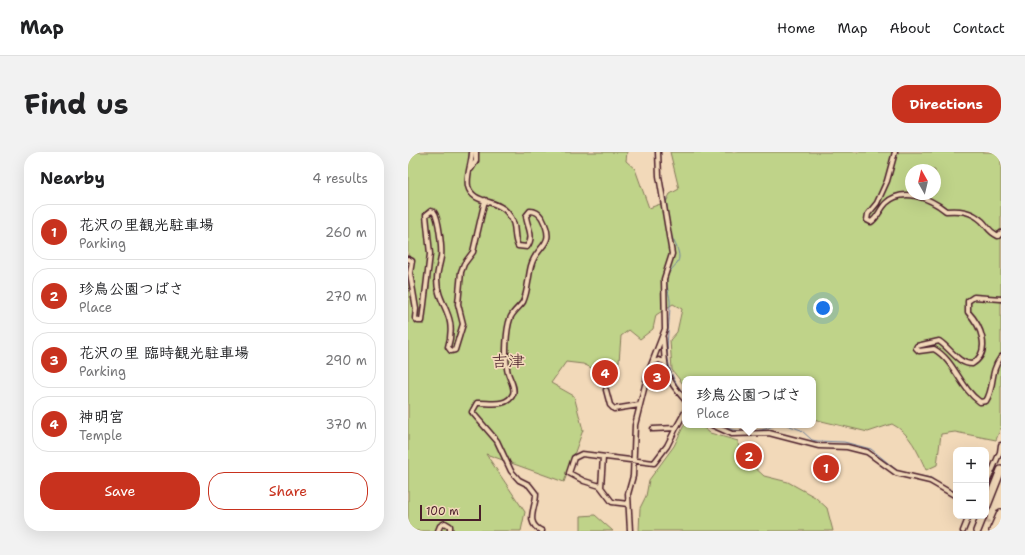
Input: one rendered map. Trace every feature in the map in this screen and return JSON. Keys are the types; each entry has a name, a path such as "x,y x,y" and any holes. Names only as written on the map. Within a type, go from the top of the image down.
{"highway":[{"path":"989,500 1001,470"},
{"path":"993,531 1001,513"},
{"path":"976,531 982,519"}],"street":[{"path":"472,152 468,185 472,194 475,197 501,206 506,211 516,229 516,242 521,247 526,247 530,243 530,230 526,216 530,212 536,212 539,214 548,234 548,240 539,250 531,266 524,298 509,320 507,369 513,394 509,399 500,404 477,403 472,412 497,441 511,471 519,480 529,485 536,494 531,519 536,528 542,531"},
{"path":"470,171 476,161 476,152"},
{"path":"658,152 659,176 672,248 671,259 664,279 666,319 663,336 664,363 669,379 682,396"},
{"path":"895,152 887,182 877,203 868,214 867,220 871,222 875,220 886,204 896,196 905,194 934,201 946,210 961,210 974,215 983,222 989,232 998,236 1001,233"},
{"path":"408,259 412,261 410,273 416,309 415,318 418,321 422,321 430,254 426,215 431,211 434,212 437,219 441,254 437,278 439,291 450,319 451,338 448,347 451,351 455,350 462,324 458,304 461,272 464,264 474,252 485,200"},
{"path":"1001,299 974,297 968,301 968,312 975,320 984,344 982,352 972,364 966,364 961,361 947,346 939,341 922,344 916,346 916,348 919,351 934,349 942,353 972,396 980,402 986,401 989,397 992,374 1001,357"},
{"path":"630,531 628,504 634,459 635,425 639,405 652,363 663,336"},
{"path":"652,363 659,360 664,363 670,363"},
{"path":"606,390 610,405 614,409 639,405"},
{"path":"628,504 612,502 601,487 584,481 569,472 574,458 582,454 634,459 654,463 667,446 682,417"},
{"path":"653,429 676,428"},
{"path":"719,428 732,434 769,433 819,446 848,447 867,452 896,473 930,481 953,494"},
{"path":"987,483 1000,452 1001,445"},
{"path":"601,487 603,457"},
{"path":"962,531 968,519"},
{"path":"438,531 440,526 444,523 450,526 450,531"}],"green space":[{"path":"408,152 627,152 626,161 635,169 649,208 666,202 670,194 679,189 670,152 1001,152 1001,427 996,440 955,432 941,434 937,465 926,470 909,438 904,432 892,424 868,432 816,420 816,376 682,376 682,383 672,370 670,340 677,332 682,309 673,304 656,315 653,329 640,339 629,330 621,336 619,362 595,373 594,369 583,364 566,362 551,383 574,396 583,430 564,482 486,454 525,512 521,531 408,531"},
{"path":"683,428 704,428 710,433 738,441 739,453 764,476 788,482 815,497 827,508 833,531 639,531 640,508 646,496 649,480 674,446"},
{"path":"595,515 613,531 581,531 581,516"}],"waterway":[{"path":"660,152 662,183"},
{"path":"663,186 670,231 679,254 679,260 669,273 667,279 670,301 667,352 672,373 682,391"},
{"path":"726,428 740,431 754,431 768,428"},
{"path":"795,428 801,430 812,440 844,442 871,449 899,472"},
{"path":"910,474 931,478 940,485"},
{"path":"948,489 953,491"}],"tunnel":[{"path":"985,519 994,528"}],"place":[{"name":"神明宮","path":"605,373"},
{"name":"花沢の里 臨時観光駐車場","path":"657,377"},
{"name":"珍鳥公園つばさ","path":"749,456"},
{"name":"花沢の里観光駐車場","path":"826,468"}],"district":[{"name":"吉津","path":"508,361"}]}
